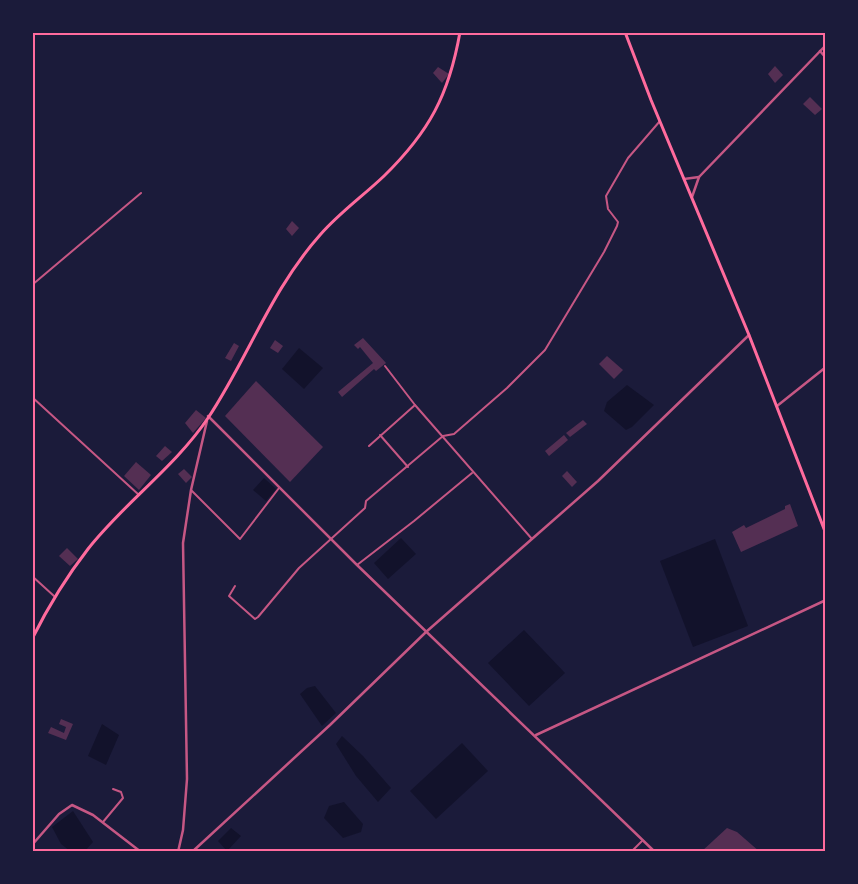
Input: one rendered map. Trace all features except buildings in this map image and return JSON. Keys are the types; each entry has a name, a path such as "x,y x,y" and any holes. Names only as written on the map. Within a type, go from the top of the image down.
{"main road":[{"path":"32,639 88,549 139,496 208,417 288,276 321,234 384,175 428,124 446,90 454,66 460,32"},
{"path":"625,32 749,335 826,534"}],"street":[{"path":"692,198 699,177 826,45"},
{"path":"820,51 826,58"},
{"path":"235,586 229,596 255,619 299,568 365,508 366,501 443,436 454,434 508,388 536,360 553,338 604,252 617,226 618,222 608,209 606,196 628,158 660,121"},
{"path":"684,179 699,177"},
{"path":"32,285 141,193"},
{"path":"192,852 330,725 426,632 598,481 749,335"},
{"path":"385,366 472,472 532,539"},
{"path":"777,406 826,367"},
{"path":"32,397 139,496"},
{"path":"369,446 415,404"},
{"path":"208,417 357,566 536,735 655,852"},
{"path":"178,852 184,830 187,779 183,553 185,524 208,417"},
{"path":"380,435 408,466"},
{"path":"357,566 472,472"},
{"path":"191,490 240,539 279,488"},
{"path":"32,576 56,598"},
{"path":"536,735 826,600"},
{"path":"103,822 123,798 121,792 113,789"},
{"path":"32,845 60,814 72,805 87,811 141,852"},
{"path":"631,852 642,841"}],"shaded area":[{"path":"299,348 323,368 304,389 282,369"},
{"path":"627,385 654,405 632,427 626,430 604,411 607,402"},
{"path":"264,478 276,489 266,501 253,490"},
{"path":"401,538 416,554 388,579 374,563"},
{"path":"715,539 748,626 693,647 660,561"},
{"path":"524,630 565,673 529,706 488,663"},
{"path":"315,686 336,713 322,726 300,694 307,688"},
{"path":"102,724 119,735 106,765 88,756"},
{"path":"342,736 363,756 391,788 378,802 356,776 336,744"},
{"path":"462,743 488,771 436,819 410,791"},
{"path":"344,802 363,824 361,832 343,838 324,818 329,806"},
{"path":"73,811 93,842 85,851 70,851 61,844 52,827"},
{"path":"231,828 241,836 227,851 218,841"}]}
